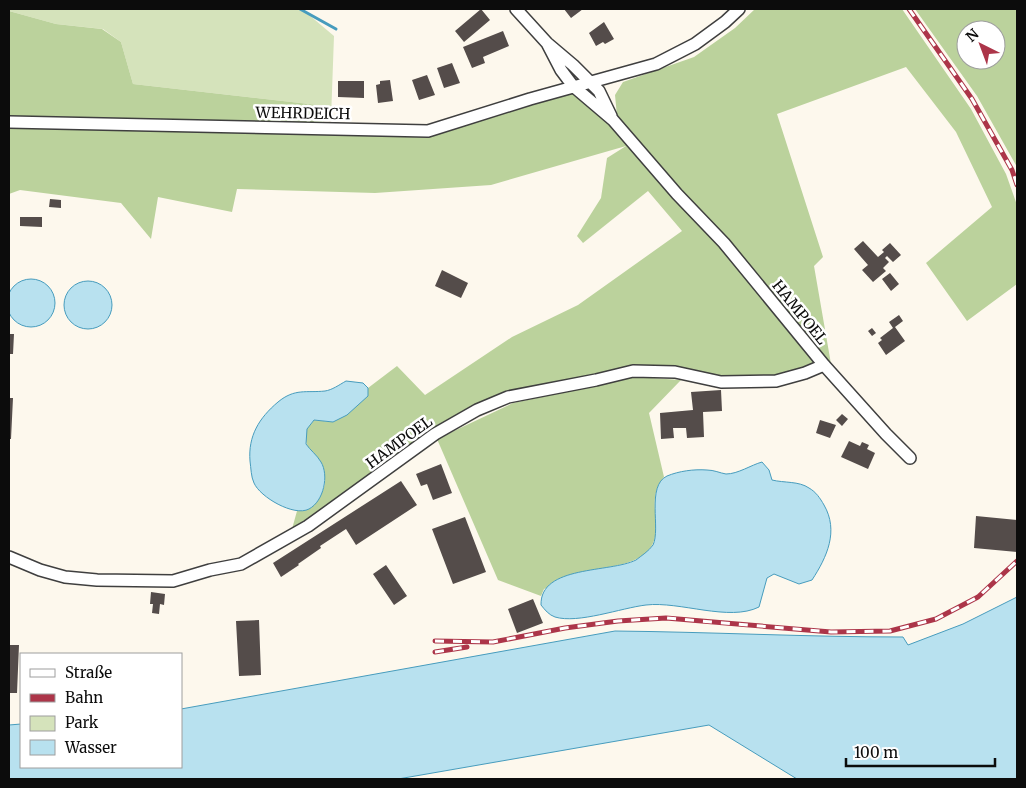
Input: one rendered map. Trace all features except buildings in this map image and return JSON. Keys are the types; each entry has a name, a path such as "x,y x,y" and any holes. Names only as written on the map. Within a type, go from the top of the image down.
{"street":[{"path":"516,9 547,43"},
{"name":"WEHRDEICH","path":"9,122 428,131 573,86 656,64 695,44 739,9"},
{"name":"HAMPOEL","path":"547,43 600,91 613,120"},
{"name":"HAMPOEL","path":"547,43 560,70 573,86 613,120 677,194 724,243 824,365 910,458"},
{"name":"HAMPOEL","path":"9,557 40,570 65,577 97,580 173,581 210,570 241,564 308,526 435,434 477,410 508,397 633,371 675,372 721,382 776,382 824,365"}],"green space":[{"path":"9,9 302,9 334,36 331,119 318,105 133,84 121,42 103,29 56,24 9,11"},
{"path":"755,9 902,9 971,109 1006,174 1017,205 1017,284 967,321 926,263 992,207 956,132 906,67 777,114 823,257 814,266 831,364 824,358 801,370 775,377 596,376 506,393 292,529 297,511 309,509 322,493 325,481 324,473 307,445 308,428 314,420 333,422 367,396 368,388 397,366 425,395 512,337 578,305 682,231 648,191 583,243 577,236 601,198 607,158 626,146 491,185 375,193 237,189 232,212 158,197 151,239 121,203 20,190 9,194 9,127 428,134 575,93 612,126 629,145 638,139 617,116 615,95 623,82 694,57 735,28"},
{"path":"915,9 1017,9 1017,167 977,96 958,70 1006,70 1006,20 956,20 956,67"},
{"path":"9,11 56,24 102,29 121,42 133,84 318,105 331,119 315,124 9,118"},
{"path":"636,377 681,380 649,413 664,477 655,496 656,529 654,541 649,550 633,561 585,573 544,589 541,596 498,580 437,439 513,403"}],"water":[{"path":"26,279 36,279 48,286 55,298 55,308 48,320 36,327 26,327 18,323 11,316 7,308 7,298 11,290 18,283"},
{"path":"83,281 93,281 105,288 112,300 112,310 105,322 93,329 83,329 75,325 68,318 64,310 64,300 68,292 75,285"},
{"path":"346,381 363,383 368,388 368,396 347,415 333,422 314,420 307,429 306,444 318,457 325,474 324,487 318,500 309,509 303,511 278,504 263,494 253,481 250,452 256,428 265,414 284,398 295,393 328,390"},
{"path":"762,462 769,470 772,480 801,484 814,491 824,505 831,524 831,534 826,553 812,580 799,584 774,574 767,578 759,607 747,611 719,612 674,606 646,605 587,617 564,619 551,615 541,605 544,592 552,583 578,572 636,560 653,545 656,529 655,498 661,481 667,476 697,470 710,470 731,474"},
{"path":"1017,597 1017,779 797,779 709,725 398,779 9,779 9,725 20,724 20,768 182,768 182,709 615,631 903,637 908,645 963,624"}],"waterway":[{"path":"300,9 336,29"}],"railway":[{"path":"909,9 972,99 1012,170 1017,185"},
{"path":"435,641 493,642 565,628 618,621 666,618 831,632 890,631 936,619 978,597 1017,561"},
{"path":"435,652 467,647"}]}
